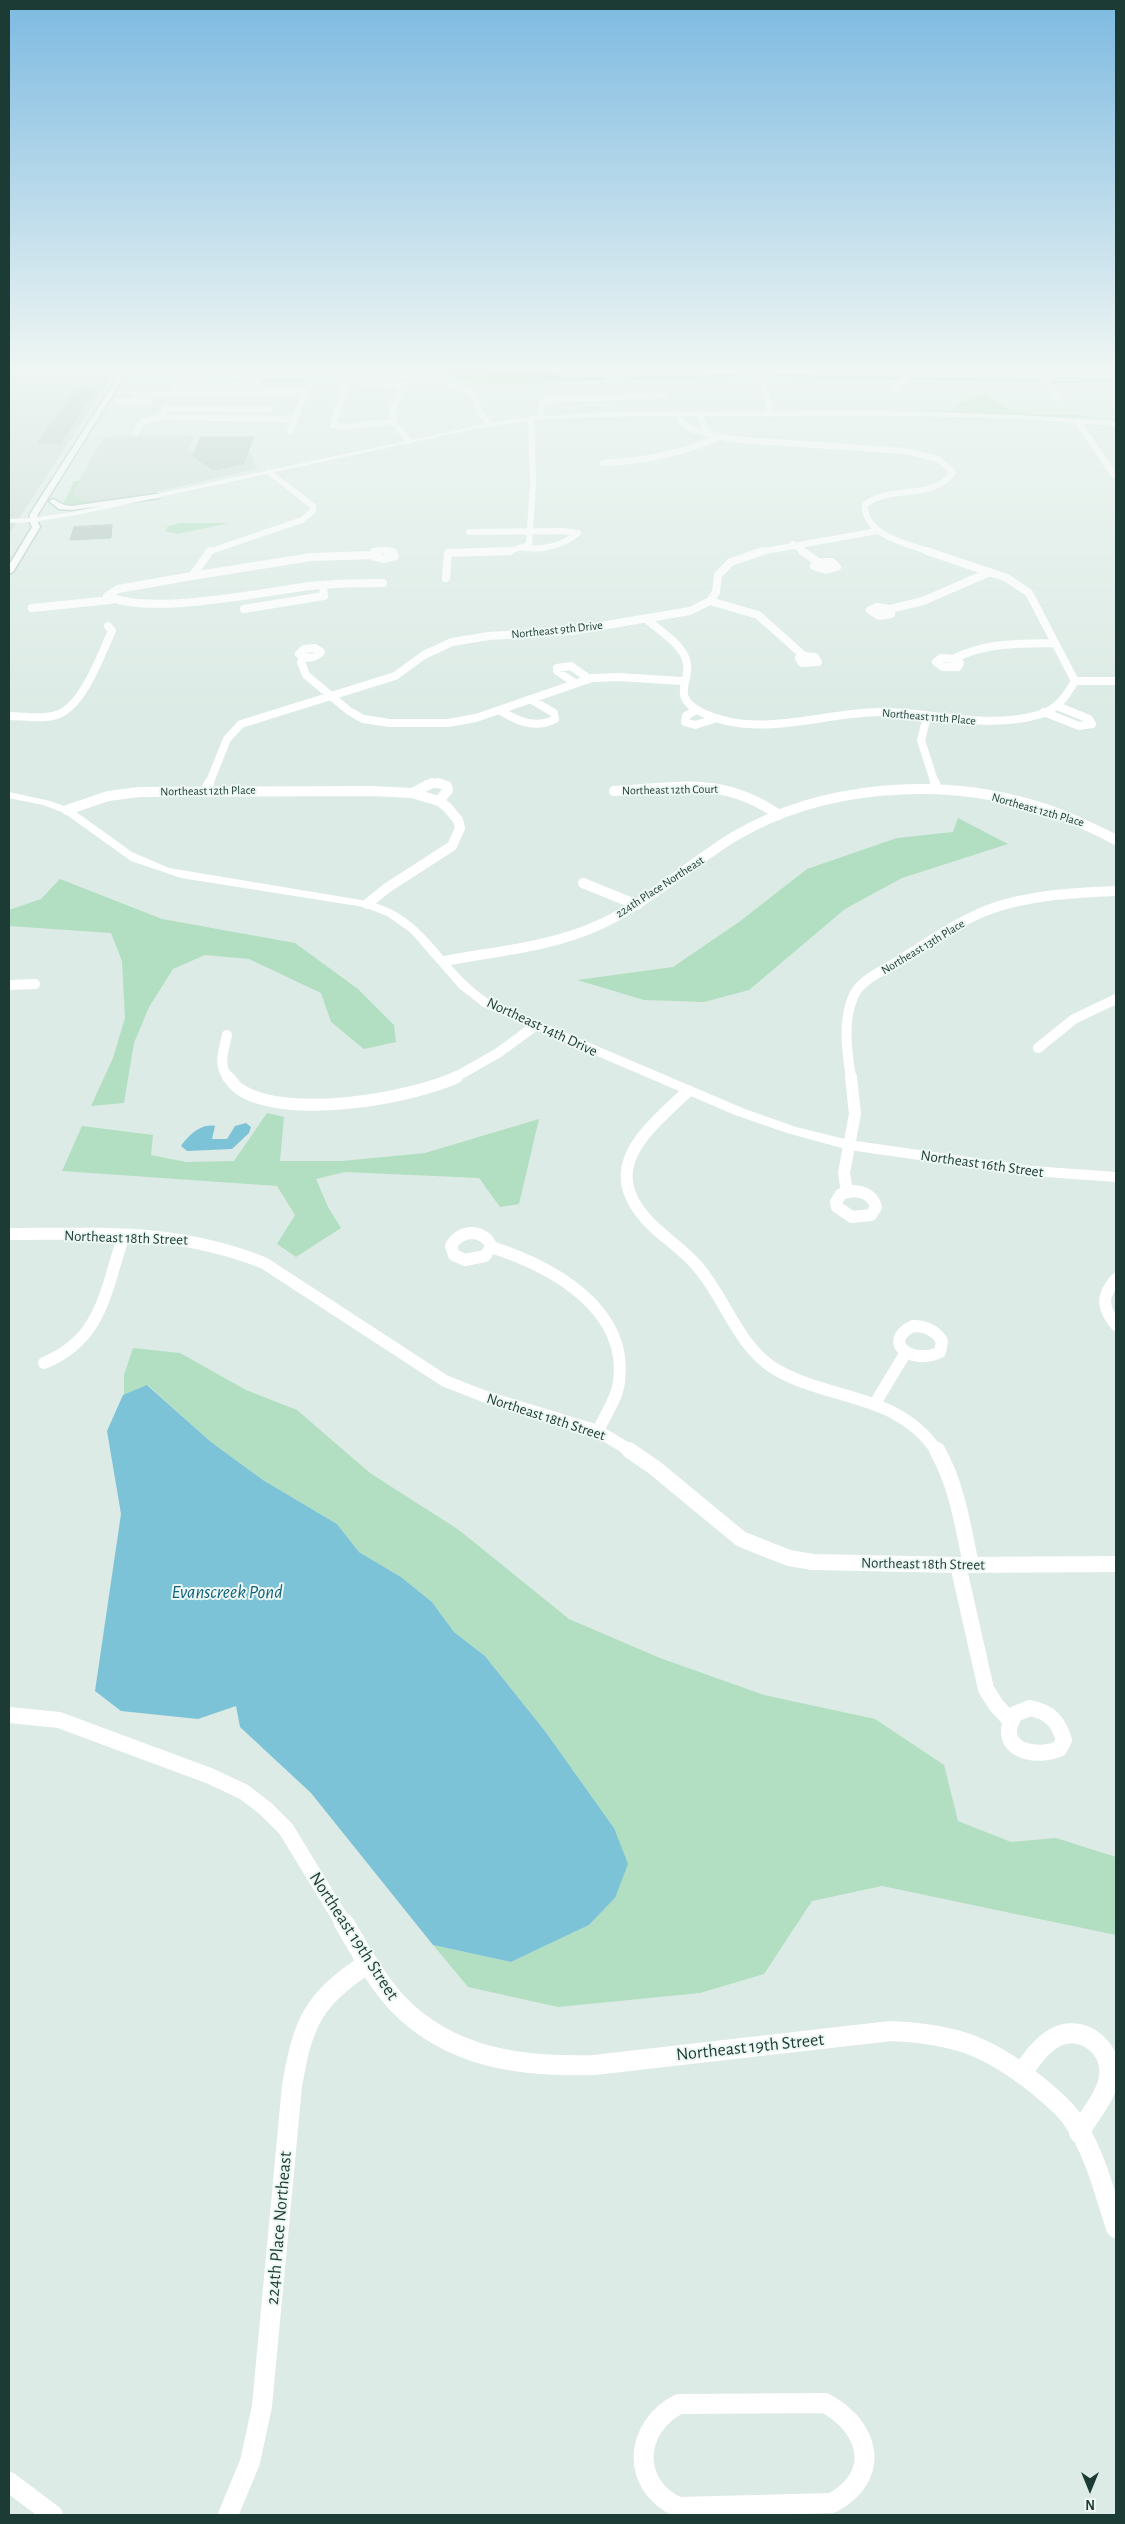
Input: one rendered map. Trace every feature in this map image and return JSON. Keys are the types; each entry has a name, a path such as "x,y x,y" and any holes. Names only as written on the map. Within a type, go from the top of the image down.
{"street":[{"path":"9,572 36,527 33,520 34,514 52,487"},
{"path":"9,520 33,520 199,487"},
{"path":"192,576 209,551 302,520 313,511 313,506 308,500 290,487"},
{"path":"524,548 529,545 533,487"},
{"path":"928,487 874,498 865,505 866,517 878,531 893,539 1016,582 1029,592 1075,681 1116,681"},
{"path":"24,528 33,520 46,513 55,498 62,508 72,508 156,496"},
{"path":"446,578 448,553 506,552 524,548 542,549 572,538 578,533 530,531 469,532"},
{"path":"804,656 758,615 738,607 710,601 716,592 718,575 731,562 755,552 878,531"},
{"path":"793,544 818,562"},
{"path":"111,600 107,596 118,589 192,576 311,557 372,555"},
{"path":"890,610 923,601 990,572"},
{"path":"32,608 111,600 173,603 323,585 383,583"},
{"path":"244,609 324,596 323,585"},
{"name":"Northeast 9th Drive","path":"206,790 227,739 234,730 254,719 395,676 406,670 424,655 452,642 490,636 571,631 690,611 710,601"},
{"path":"646,619 685,656 686,668 682,681 684,697 696,710"},
{"path":"9,716 58,714 67,710 76,700 112,631 108,626"},
{"path":"953,659 969,651 991,646 1055,643"},
{"path":"305,658 301,662 301,667 306,675 330,695 363,719 390,723 448,723 501,711 589,679 620,677 682,681"},
{"path":"575,683 557,671 557,668 574,666 589,679"},
{"name":"Northeast 11th Place","path":"717,718 695,725 685,722 686,716 696,710 717,718 746,722 782,723 880,712 983,722 1027,717 1050,709 1066,700 1075,681"},
{"path":"501,711 524,723 546,723 555,719 554,713 532,700"},
{"path":"927,717 921,740 937,789"},
{"path":"367,904 387,888 452,846 460,828 454,812 439,801 448,790 447,786 442,783 429,783 412,793"},
{"name":"Northeast 12th Court","path":"614,791 684,788 720,789 746,795 779,815"},
{"name":"Northeast 12th Place","path":"779,815 810,805 861,794 937,789 982,794 1027,804 1065,815 1098,828 1116,840"},
{"name":"Northeast 12th Place","path":"66,810 120,794 206,790 371,790 412,793 439,801"},
{"path":"9,795 66,810"},
{"name":"Northeast 14th Drive","path":"66,810 89,824 119,849 142,863 160,869 181,875 367,904 391,914 414,929 445,961 463,985 487,1004 688,1091 792,1130 849,1145"},
{"name":"224th Place Northeast","path":"445,961 581,932 637,905 735,837 779,815"},
{"path":"583,883 637,905"},
{"name":"Northeast 13th Place","path":"849,1145 855,1121 847,1030 848,1012 854,995 871,978 957,925 998,906 1037,898 1116,892"},
{"path":"9,985 35,984"},
{"path":"1038,1048 1061,1027 1086,1011 1116,999"},
{"path":"227,1036 222,1062 224,1072 243,1093 271,1101 344,1103 383,1099 432,1087 512,1044 535,1026"},
{"path":"688,1091 639,1138 632,1150 625,1176 629,1192 637,1208 650,1223 697,1265 758,1357 792,1378 876,1402 904,1418 926,1436 940,1454 948,1471 986,1689 996,1705 1010,1720"},
{"path":"847,1192 844,1178 849,1145"},
{"name":"Northeast 16th Street","path":"849,1145 1032,1171 1116,1177"},
{"name":"Northeast 18th Street","path":"9,1234 124,1235 179,1238 211,1243 238,1251 264,1263 445,1381 486,1397 598,1431 655,1468 741,1539 764,1550 789,1558 813,1562 964,1565 1116,1564"},
{"path":"44,1363 64,1355 77,1347 94,1323 124,1235"},
{"path":"491,1247 513,1252 540,1266 575,1289 599,1311 610,1327 618,1351 619,1384 598,1431"},
{"path":"1116,1279 1106,1289 1103,1296 1108,1316 1116,1325"},
{"path":"876,1402 906,1352"},
{"name":"Northeast 19th Street","path":"9,1715 59,1720 210,1776 244,1792 266,1809 286,1829 368,1963 399,2004 429,2030 465,2048 502,2060 547,2066 594,2065 902,2032 931,2033 965,2042 1008,2062 1044,2091 1070,2116 1093,2159 1116,2228"},
{"name":"224th Place Northeast","path":"228,2515 243,2487 254,2451 262,2406 291,2096 298,2050 308,2022 320,2001 368,1963"},
{"path":"1022,2073 1050,2040 1063,2034 1077,2032 1088,2036 1099,2046 1106,2056 1110,2068 1108,2083 1079,2133"},
{"path":"825,2403 845,2413 859,2433 863,2446 862,2472 851,2493 843,2500 832,2503 678,2511 661,2500 648,2478 645,2465 644,2443 647,2433 652,2422 669,2407 679,2404 825,2403"},
{"path":"9,2482 53,2515"}],"shaded area":[{"path":"9,487 40,487 9,534"},
{"path":"75,487 177,487 100,504 67,500"}],"green space":[{"path":"71,487 76,487 72,494 89,502 110,500 75,506 63,504"},
{"path":"180,523 229,523 177,534 165,531 168,526"},
{"path":"958,818 1008,844 902,878 845,909 749,990 704,1002 644,1000 577,980 673,967 739,922 807,869 897,838 953,832"},
{"path":"60,879 162,919 295,943 358,989 394,1025 396,1042 364,1049 331,1022 321,993 249,959 205,955 173,969 149,1007 134,1043 124,1103 91,1106 113,1058 125,1018 122,961 111,933 9,926 9,910 41,899"},
{"path":"267,1113 284,1117 280,1161 342,1161 425,1153 539,1119 519,1204 500,1207 479,1178 345,1172 316,1179 328,1207 341,1228 296,1257 277,1244 295,1215 277,1186 62,1171 82,1126 153,1135 151,1155 186,1162 234,1161"},
{"path":"133,1348 180,1353 246,1390 297,1410 370,1473 459,1530 569,1619 660,1658 764,1695 875,1719 944,1765 958,1821 1011,1842 1056,1838 1116,1857 1116,1935 882,1886 812,1901 764,1974 700,1993 558,2007 468,1987 433,1945 511,1962 589,1925 615,1898 614,1828 545,1731 485,1656 454,1632 432,1602 401,1577 359,1552 337,1524 263,1480 211,1442 148,1385 124,1395 124,1375"}],"water":[{"path":"246,1123 251,1127 249,1133 232,1149 187,1151 181,1146 191,1134 205,1126 215,1126 212,1139 227,1139 235,1126"},
{"name":"Evanscreek Pond","path":"147,1385 211,1442 263,1480 337,1524 359,1552 401,1577 432,1602 454,1632 485,1656 545,1731 614,1828 628,1864 615,1898 589,1925 511,1962 433,1945 311,1793 240,1727 236,1706 198,1719 121,1711 95,1691 121,1514 107,1431 123,1395"}],"building":[{"path":"112,525 111,538 70,540 74,527"}]}
